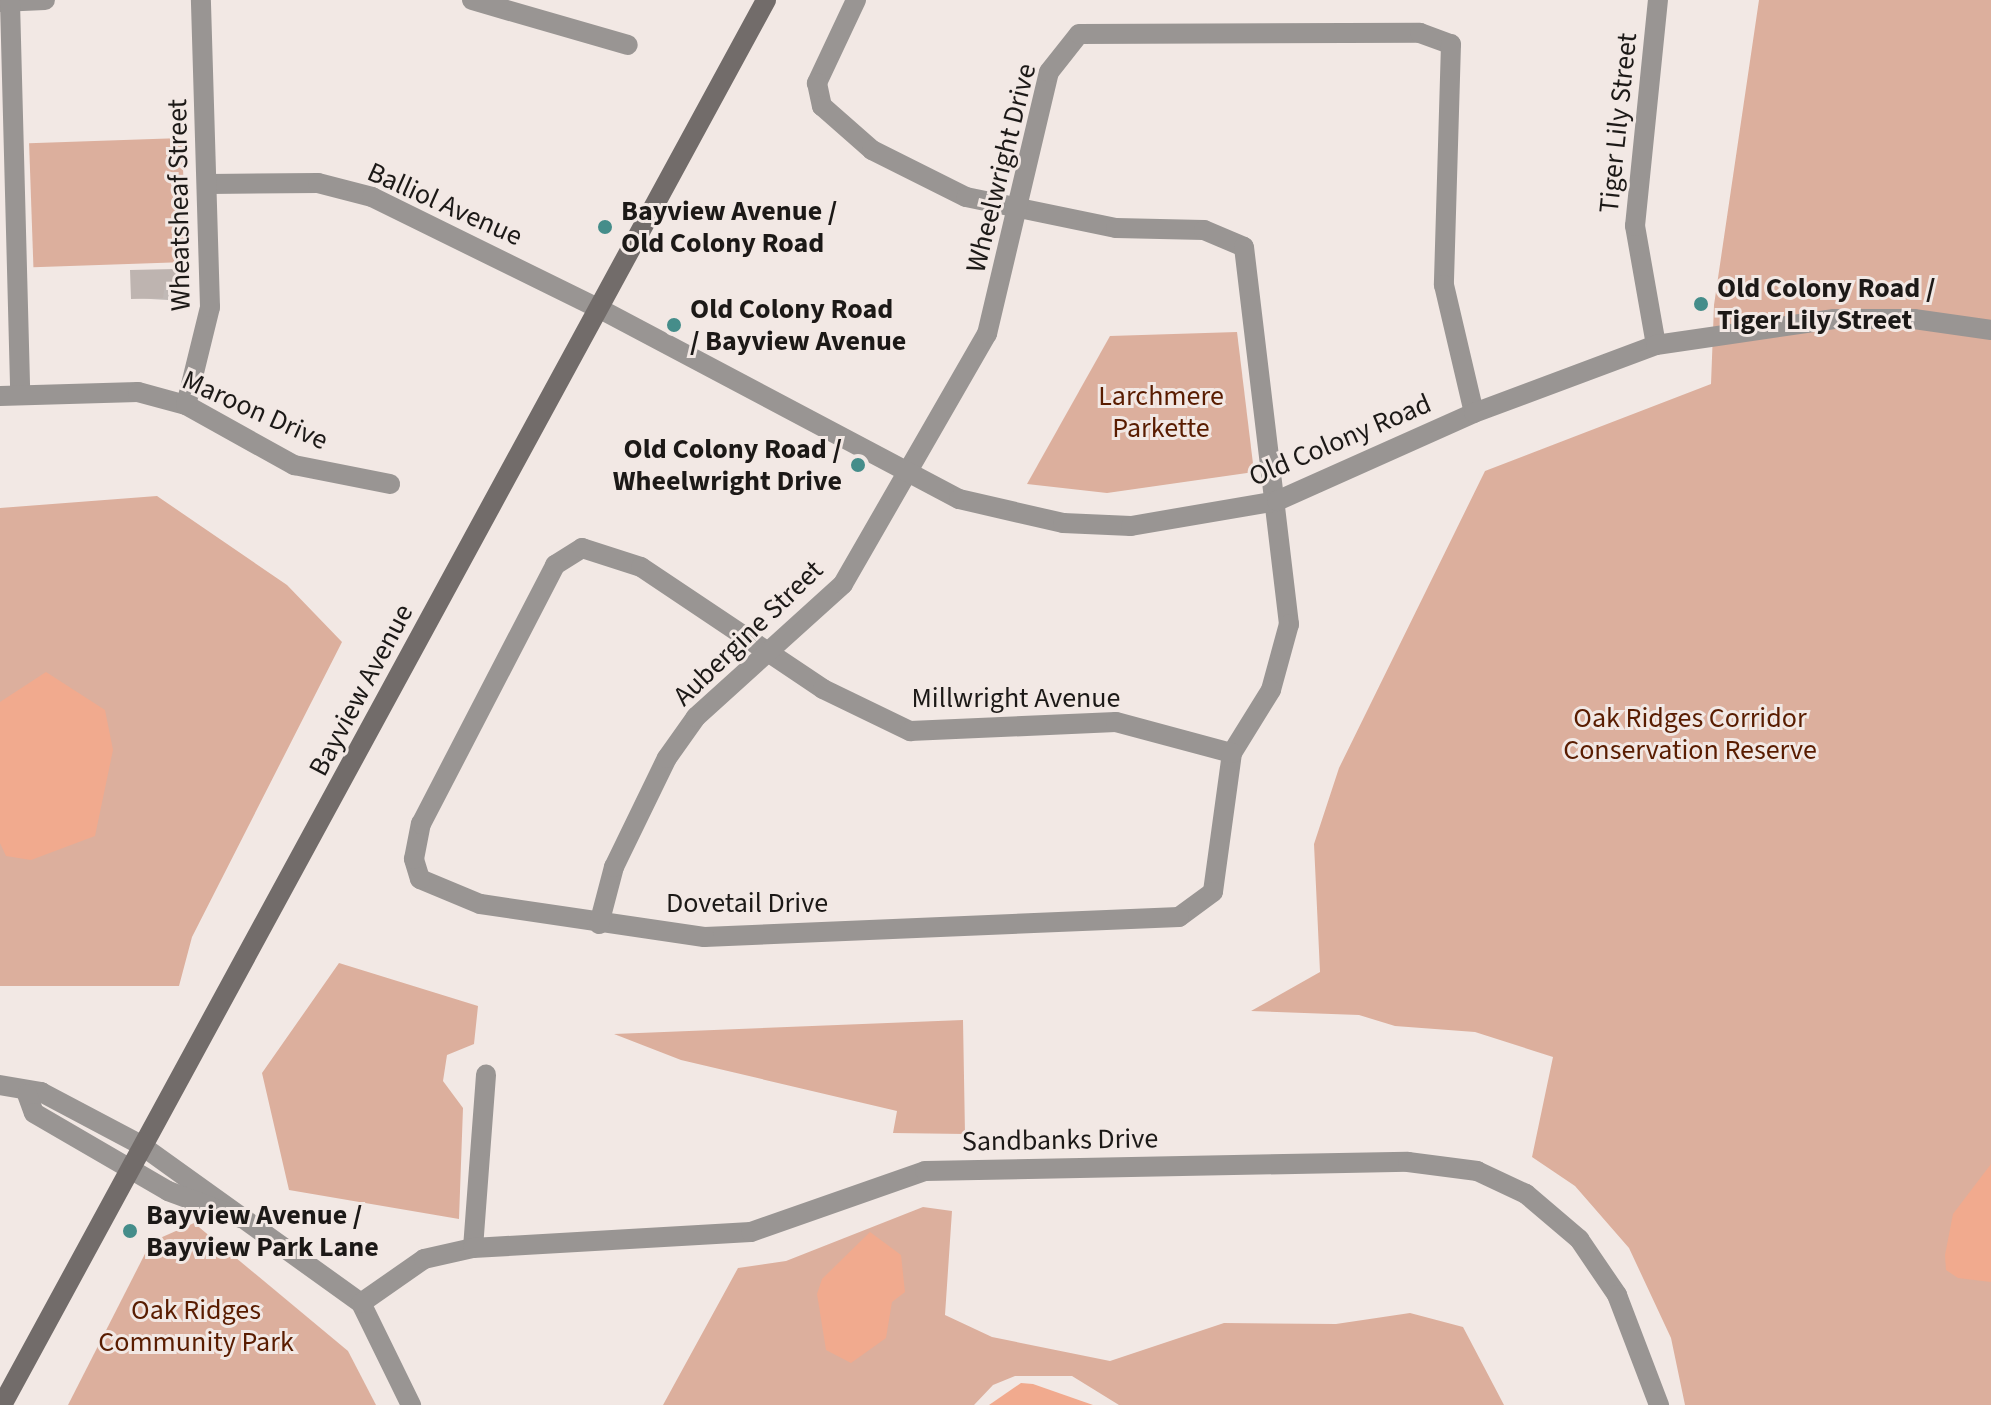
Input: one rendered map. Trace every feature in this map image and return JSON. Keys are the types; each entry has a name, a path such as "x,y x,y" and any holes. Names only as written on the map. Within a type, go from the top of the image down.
{"main road":[{"name":"Bayview Avenue","path":"2,1405 129,1166 602,310 766,0"}],"street":[{"path":"10,395 5,2 45,0"},
{"name":"Wheatsheaf Street","path":"186,405 208,331 209,184 201,0"},
{"path":"472,0 628,45"},
{"path":"856,0 817,83 822,106 916,177 1019,208"},
{"name":"Tiger Lily Street","path":"1656,345 1635,226 1658,0"},
{"name":"Wheelwright Drive","path":"909,476 987,334 1049,72 1079,34 1440,35 1451,44 1454,64 1441,204 1444,285 1474,413"},
{"name":"Balliol Avenue","path":"209,184 318,183 372,197 602,310"},
{"name":"Dovetail Drive","path":"769,650 641,567 582,548 555,565 421,824 414,859 420,879 442,894 599,924 704,937 1179,917 1213,892 1232,753 1271,690 1289,624 1277,501 1244,247 1204,230 1116,228 1019,208"},
{"name":"Old Colony Road","path":"602,310 909,476 959,499 1063,523 1199,520 1277,501 1474,413 1656,345 1834,319 1914,319 1991,330"},
{"name":"Maroon Drive","path":"10,395 138,392 186,405 294,465 390,484"},
{"name":"Aubergine Street","path":"599,924 614,867 667,758 696,717 843,584 909,476"},
{"name":"Millwright Avenue","path":"769,650 823,689 910,731 1116,722 1232,753"},
{"path":"473,1248 486,1074"},
{"path":"0,1085 27,1094 41,1092 141,1145 361,1303 411,1405"},
{"path":"27,1094 34,1113 206,1210 241,1218"},
{"name":"Sandbanks Drive","path":"361,1303 424,1259 473,1248 751,1232 925,1171 1408,1162 1477,1171 1526,1194 1579,1239 1617,1295 1659,1405"}],"green space":[{"name":"Oak Ridges Corridor Conservation Reserve","path":"1759,0 1991,0 1991,1405 1685,1405 1671,1338 1629,1248 1575,1186 1532,1157 1553,1057 1475,1032 1395,1026 1359,1015 1251,1011 1320,972 1314,844 1339,768 1485,471 1711,384 1714,305"},
{"path":"182,138 186,262 33,267 29,143"},
{"name":"Larchmere Parkette","path":"1237,332 1254,472 1107,493 1027,484 1110,336"},
{"path":"157,496 287,585 342,642 192,937 179,986 0,986 0,508"},
{"path":"339,963 478,1006 474,1044 447,1055 443,1081 463,1108 459,1219 289,1190 262,1073"},
{"path":"963,1020 965,1134 893,1133 897,1111 681,1060 614,1034"},
{"path":"923,1207 952,1211 945,1315 992,1337 1110,1361 1224,1323 1336,1324 1410,1313 1463,1327 1504,1405 1119,1405 1072,1376 1015,1376 993,1385 974,1405 663,1405 738,1268 786,1261"},
{"name":"Oak Ridges Community Park","path":"194,1223 348,1351 376,1405 68,1405 151,1242"}],"shaded area":[{"path":"46,672 105,710 113,750 95,836 31,860 6,856 0,843 0,702"},
{"path":"1991,1164 1991,1282 1958,1278 1946,1270 1945,1255 1953,1214"},
{"path":"870,1232 901,1255 905,1292 892,1302 886,1338 851,1363 826,1350 817,1294 822,1279"},
{"path":"1021,1383 1033,1384 1093,1405 989,1405"}],"building":[{"path":"176,269 176,283 165,284 163,298 131,299 130,270"}],"place":[{"name":"Bayview Avenue / Old Colony Road","path":"605,227"},
{"name":"Old Colony Road / Tiger Lily Street","path":"1701,304"},
{"name":"Old Colony Road / Bayview Avenue","path":"674,325"},
{"name":"Old Colony Road / Wheelwright Drive","path":"858,465"},
{"name":"Bayview Avenue / Bayview Park Lane","path":"130,1231"}]}
